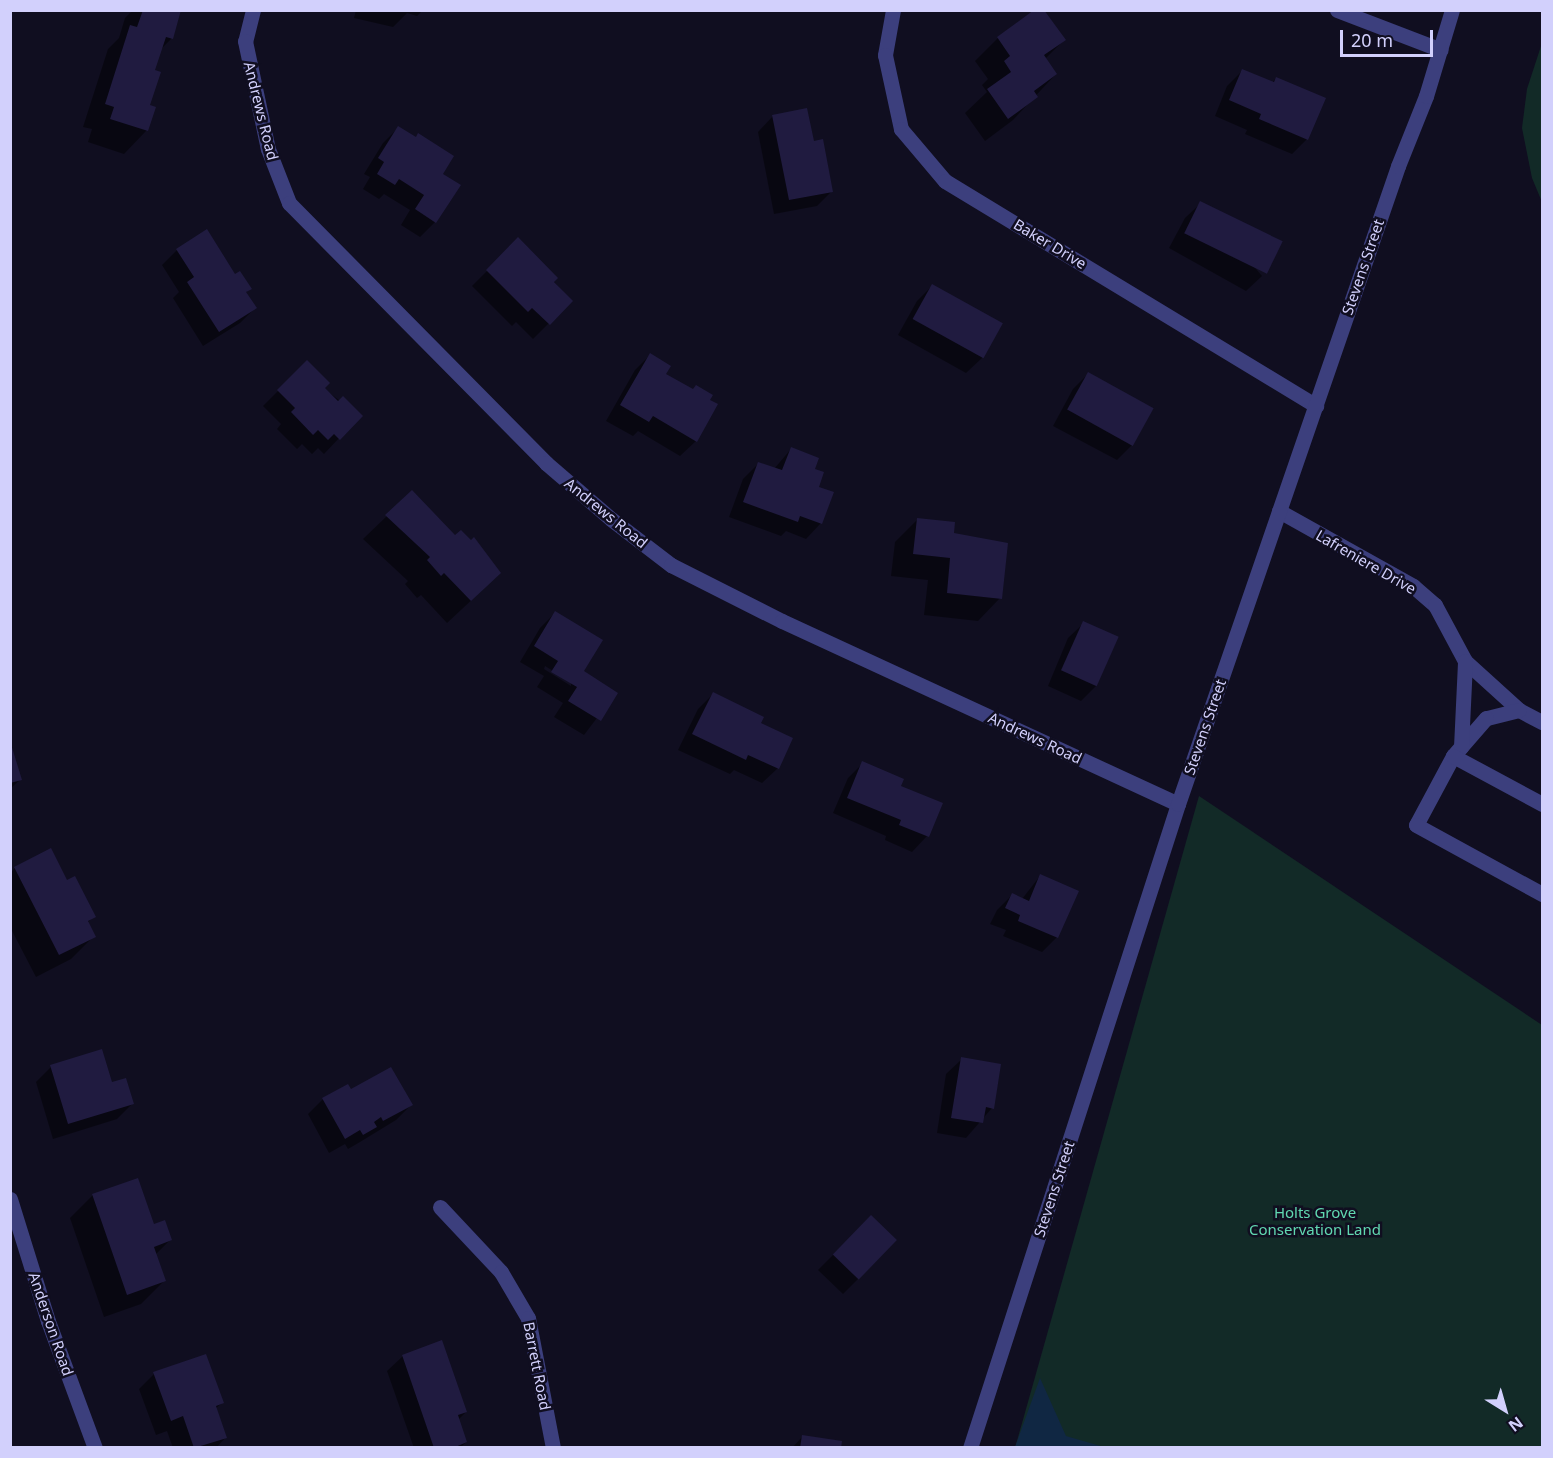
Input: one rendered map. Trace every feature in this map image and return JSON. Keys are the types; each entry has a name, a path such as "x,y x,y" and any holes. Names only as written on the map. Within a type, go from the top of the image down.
{"street":[{"name":"Andrews Road","path":"253,10 244,41 268,149 289,203 546,463 610,519 671,565 772,616 1178,804"},
{"name":"Baker Drive","path":"893,10 885,55 901,129 945,181 1316,406"},
{"path":"1337,10 1441,50"},
{"name":"Stevens Street","path":"970,1448 1178,804 1441,50 1452,10"},
{"name":"Lafreniere Drive","path":"1279,511 1413,586 1435,605 1465,661 1519,710 1542,723"},
{"path":"1457,752 1465,661"},
{"path":"1519,710 1486,718 1457,752 1416,825 1542,894"},
{"path":"1457,752 1542,804"},
{"name":"Anderson Road","path":"10,1199 48,1321 95,1448"},
{"name":"Barrett Road","path":"440,1207 501,1272 528,1318 553,1448"}],"green space":[{"path":"1542,43 1542,202 1532,178 1522,128 1527,89"},
{"name":"Holts Grove Conservation Land","path":"1199,796 1542,1025 1542,1447 1015,1448"}],"water":[{"path":"1040,1378 1066,1436 1104,1447 1015,1447"}],"building":[{"path":"143,10 181,10 173,39 166,37 155,70 161,72 150,105 156,107 148,131 110,119 114,107 105,104 130,25 137,27"},
{"path":"1034,10 1044,10 1066,40 1044,55 1057,74 1034,91 1038,97 1008,119 987,89 1011,72 1004,61 1010,56 997,37"},
{"path":"1242,69 1274,82 1276,77 1326,98 1308,140 1259,119 1261,114 1229,100"},
{"path":"807,108 814,141 823,139 833,192 789,200 772,115"},
{"path":"398,126 416,137 418,133 454,156 443,174 461,185 436,223 415,209 424,195 399,179 395,185 377,174 384,162 378,158"},
{"path":"1200,201 1283,241 1267,274 1184,233"},
{"path":"207,229 235,274 240,271 252,289 246,292 257,308 219,332 187,282 194,277 176,249"},
{"path":"518,237 558,278 554,282 573,301 550,325 532,308 528,312 486,270"},
{"path":"932,284 1003,323 983,358 913,319"},
{"path":"650,353 671,366 666,374 693,389 696,385 713,395 710,400 718,404 697,442 653,416 649,422 620,405"},
{"path":"307,360 330,383 325,388 338,401 343,396 363,416 340,440 334,434 328,440 318,430 313,435 291,412 295,408 277,390"},
{"path":"1088,372 1154,408 1133,446 1067,410"},
{"path":"791,447 819,458 815,469 824,472 819,487 834,492 822,524 800,516 798,522 743,502 758,462 782,470"},
{"path":"412,490 455,535 461,530 471,540 474,537 501,573 471,601 444,573 441,576 427,560 430,557 385,515"},
{"path":"917,518 955,522 954,533 1008,543 1002,599 947,593 950,558 913,554"},
{"path":"555,611 603,640 584,671 618,693 601,721 568,701 577,687 551,672 558,661 534,646"},
{"path":"1083,621 1119,637 1097,686 1061,670"},
{"path":"713,692 764,717 761,723 793,738 779,769 748,755 746,760 692,734"},
{"path":"10,741 22,780 10,783"},
{"path":"862,761 904,779 901,786 943,803 929,837 899,825 901,820 847,798"},
{"path":"51,848 67,880 75,876 96,917 88,921 96,937 59,955 14,867"},
{"path":"1040,874 1079,891 1058,938 1018,921 1020,915 1005,908 1012,893 1029,901"},
{"path":"102,1049 112,1082 126,1078 134,1104 68,1124 50,1065"},
{"path":"961,1057 1001,1064 994,1109 986,1107 983,1123 951,1118"},
{"path":"391,1067 413,1105 383,1121 381,1117 374,1122 377,1127 363,1135 360,1130 345,1139 322,1098 348,1084 351,1089"},
{"path":"138,1178 154,1224 165,1220 172,1240 154,1247 166,1281 127,1295 92,1194"},
{"path":"871,1215 897,1240 859,1280 833,1255"},
{"path":"442,1340 467,1412 458,1415 467,1442 453,1448 434,1448 402,1355"},
{"path":"206,1354 224,1403 216,1406 227,1438 194,1448 183,1416 171,1421 153,1372"},
{"path":"802,1435 842,1441 841,1448 800,1448"}]}
